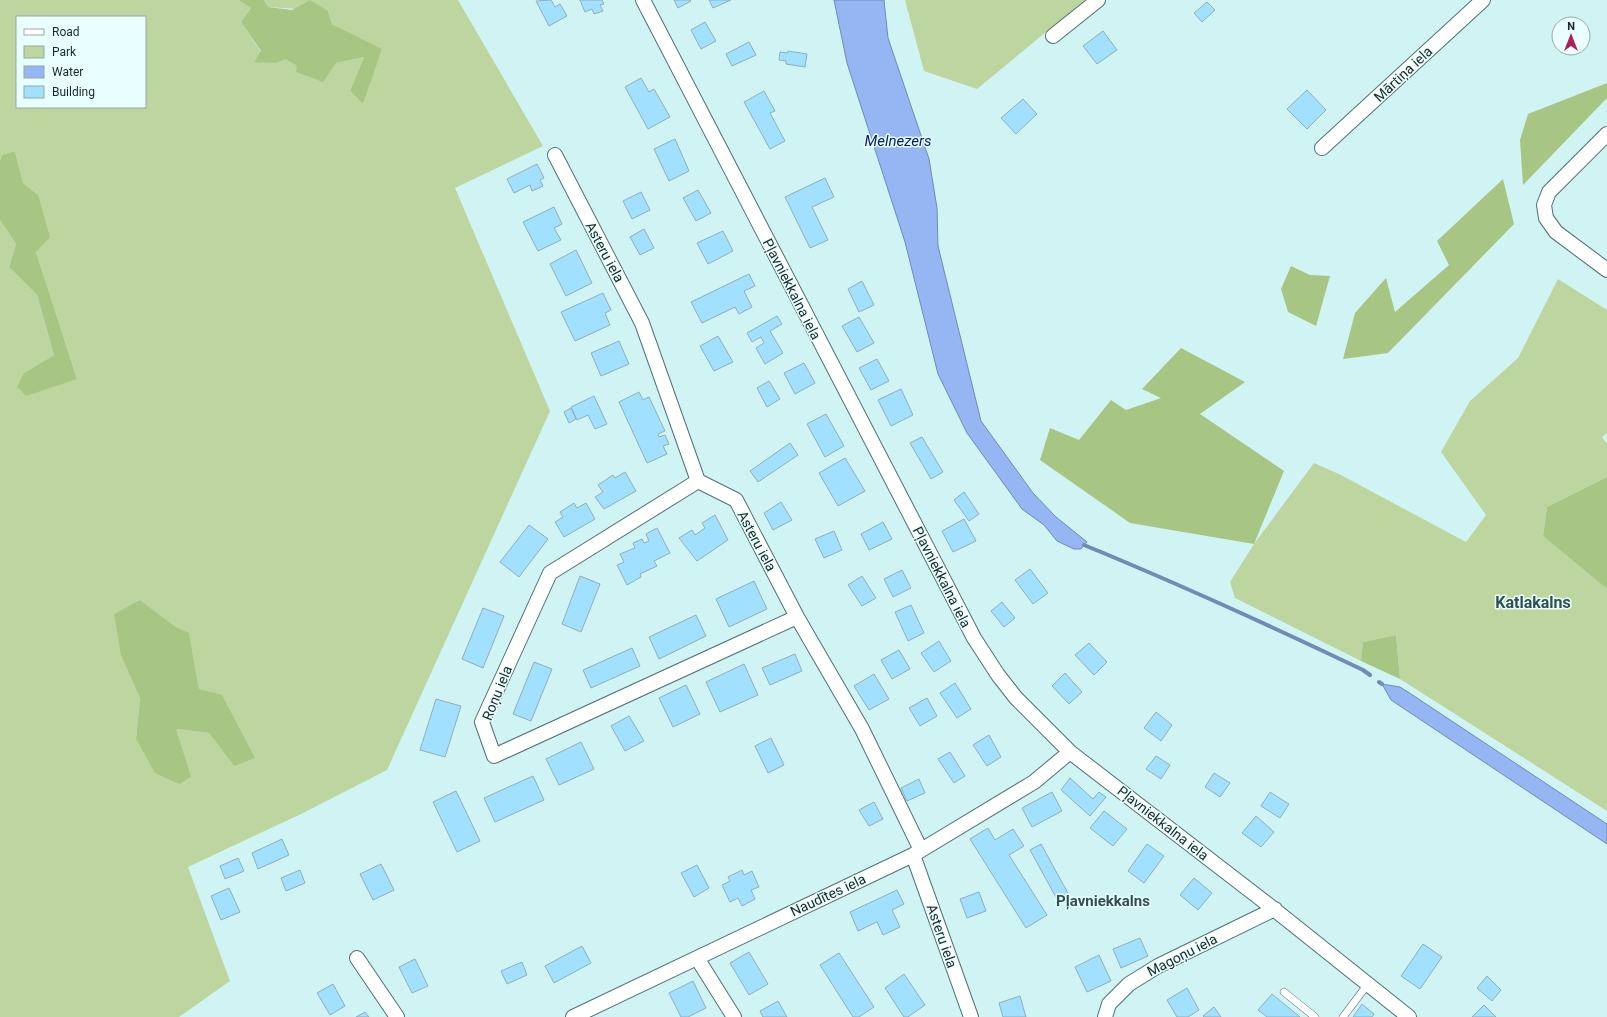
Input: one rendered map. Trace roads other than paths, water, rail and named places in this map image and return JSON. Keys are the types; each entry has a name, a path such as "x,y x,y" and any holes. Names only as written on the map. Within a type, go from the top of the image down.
{"street":[{"name":"Pļavniekkalna iela","path":"643,0 974,638 998,675 1016,698 1070,752 1275,909 1409,1017"},
{"path":"1053,36 1098,0"},
{"name":"Mārtiņa iela","path":"1322,148 1483,0"},
{"path":"1607,134 1549,192 1544,205 1546,218 1556,232 1607,270"},
{"name":"Asteru iela","path":"555,155 642,323 698,481 736,500 797,617 862,729 917,852 971,1017"},
{"name":"Roņu iela","path":"698,481 550,573 482,722 494,756 797,617"},
{"name":"Naudītes iela","path":"573,1017 917,852 1034,782 1070,752"},
{"name":"Magoņu iela","path":"1104,1017 1109,1004 1129,984 1158,966 1275,909"},
{"path":"357,958 396,1017"},
{"path":"697,958 734,1017"}],"lane":[{"path":"1343,1017 1368,984"},
{"path":"1284,992 1315,1017"}],"water":[{"name":"Melnezers","path":"834,0 884,0 888,38 929,159 937,208 938,246 981,421 1033,493 1056,517 1087,542 1081,549 1074,549 1057,541 1044,525 1022,509 967,433 938,374 905,242 847,63"},
{"path":"1382,684 1400,687 1607,824 1607,844 1391,700"}],"waterway":[{"path":"1084,545 1259,621 1363,670 1370,675"}],"district":[{"name":"Katlakalns","path":"1533,602"},
{"name":"Pļavniekkalns","path":"1103,901"}]}
